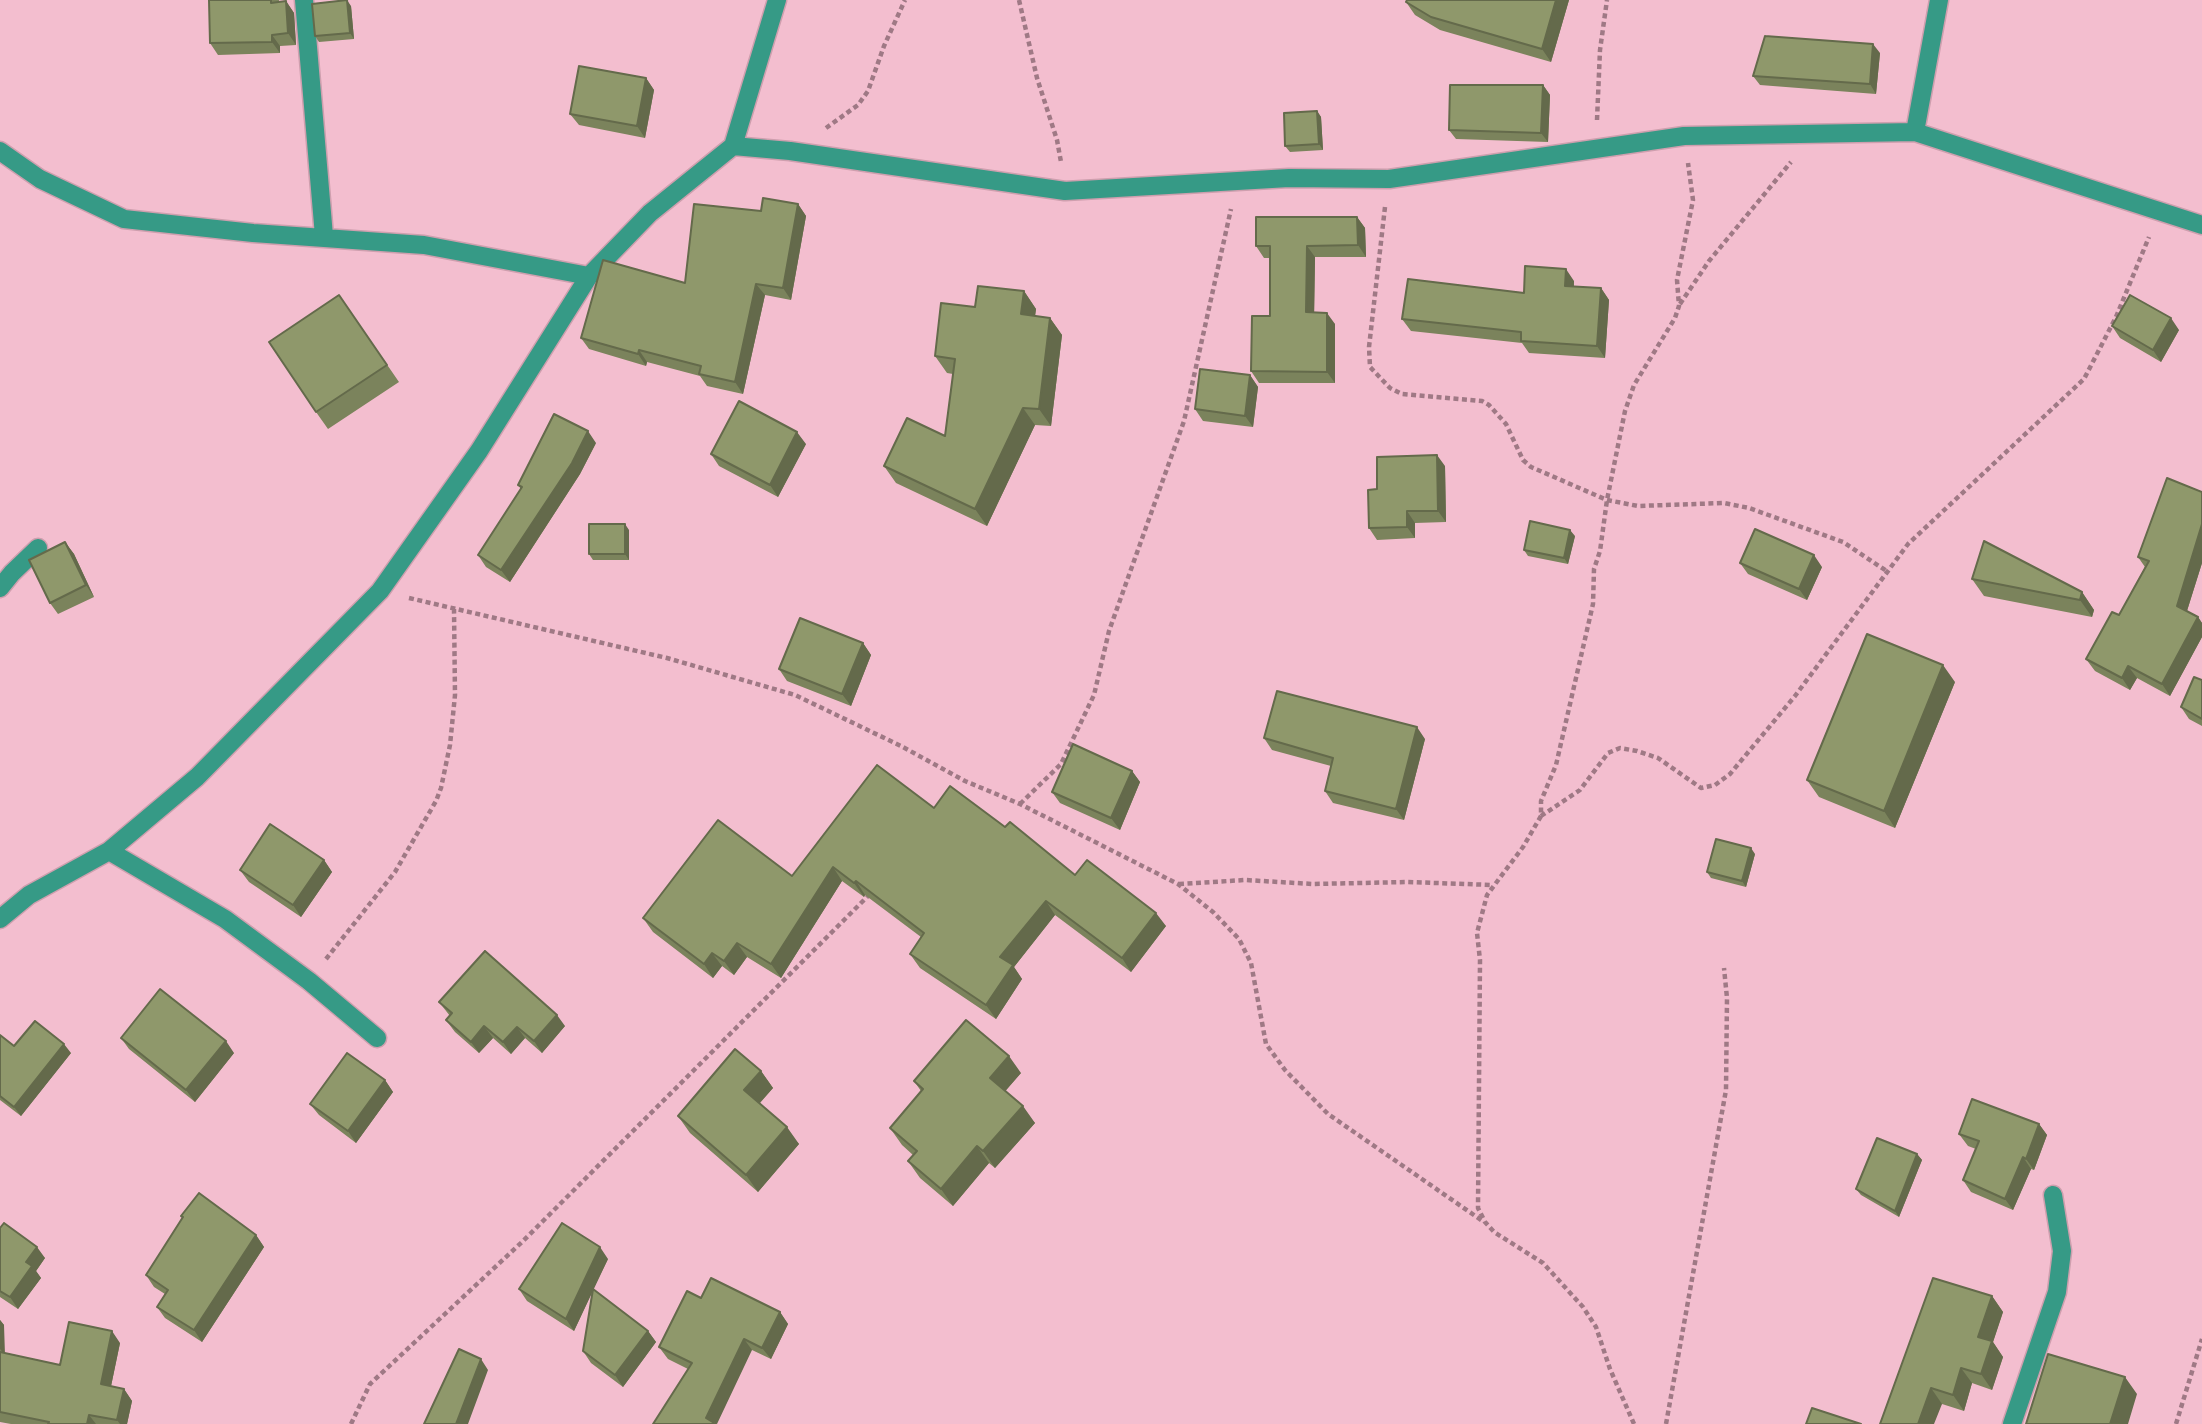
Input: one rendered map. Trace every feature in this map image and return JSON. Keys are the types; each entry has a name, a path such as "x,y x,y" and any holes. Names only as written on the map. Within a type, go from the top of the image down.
{"street":[{"path":"303,0 324,236"},
{"path":"0,919 29,895 109,851 197,777 380,591 478,451 589,275 650,213 733,146 777,0"},
{"path":"1915,132 1939,0"},
{"path":"733,146 790,151 1065,191 1289,178 1389,178 1684,136 1915,132 2202,225"},
{"path":"0,150 40,179 124,219 253,233 424,244 589,275"},
{"path":"0,588 38,548"},
{"path":"109,851 225,919 309,981 377,1038"},
{"path":"2012,1424 2057,1292 2062,1251 2053,1195"}],"path":[{"path":"790,151 858,105 868,90 905,0"},
{"path":"1019,0 1057,140 1065,191"},
{"path":"1595,149 1600,50 1606,0"},
{"path":"1541,817 1541,801 1556,765 1593,604 1594,569 1600,551 1625,411 1633,385 1709,261 1813,134"},
{"path":"1679,306 1677,280 1693,200 1684,136"},
{"path":"1389,178 1369,347 1370,367 1390,388 1402,394 1482,401 1506,424 1523,460 1531,467 1607,500 1637,506 1724,503 1749,508 1843,542 1888,572"},
{"path":"1020,804 1061,764 1094,695 1109,631 1184,421 1237,181"},
{"path":"1485,1222 1478,1208 1480,960 1477,933 1487,895 1493,885 1523,847 1541,817 1580,790 1608,753 1620,748 1658,758 1701,788 1715,785 1730,774 1796,696 1908,544 2084,379 2116,317 2160,210"},
{"path":"380,591 667,658 795,695 1178,884 1213,912 1239,939 1251,963 1266,1044 1285,1070 1328,1114 1485,1222 1494,1232 1543,1263 1583,1307 1596,1327 1610,1369 1634,1424"},
{"path":"309,981 395,872 436,801 441,788 453,720 454,609"},
{"path":"956,792 965,781"},
{"path":"1178,884 1245,880 1313,884 1408,882 1493,885"},
{"path":"351,1424 370,1384 522,1242 878,887"},
{"path":"1666,1424 1726,1090 1727,998 1724,968"},
{"path":"2176,1424 2202,1339"}],"building":[{"path":"209,0 271,0 271,3 286,1 288,33 272,35 272,42 210,43"},
{"path":"347,0 350,33 315,36 312,4"},
{"path":"1556,0 1542,49 1431,17 1406,2"},
{"path":"1765,36 1873,44 1870,84 1753,76"},
{"path":"579,66 646,78 637,126 570,114"},
{"path":"1450,85 1543,85 1541,133 1449,130"},
{"path":"1317,111 1319,144 1285,146 1284,113"},
{"path":"763,198 798,204 783,288 756,284 735,382 699,374 701,366 639,350 638,354 581,338 603,260 685,283 694,204 761,211"},
{"path":"1256,217 1357,217 1358,245 1307,246 1306,312 1327,313 1327,372 1251,371 1252,316 1270,316 1270,246 1256,246"},
{"path":"1525,266 1566,269 1565,286 1601,288 1597,346 1521,341 1521,332 1402,319 1408,279 1524,293"},
{"path":"978,286 1024,291 1021,314 1050,318 1039,409 1023,408 975,509 884,466 907,418 945,436 955,359 935,356 941,303 975,307"},
{"path":"339,295 387,365 316,412 269,342"},
{"path":"2130,295 2171,318 2153,350 2112,326"},
{"path":"1200,369 1250,375 1245,416 1195,409"},
{"path":"739,401 797,432 770,485 711,454"},
{"path":"554,414 588,431 572,463 501,570 478,555 522,487 518,485"},
{"path":"1437,455 1438,511 1407,511 1407,527 1369,528 1368,490 1377,489 1377,457"},
{"path":"2167,478 2202,492 2202,524 2177,606 2198,617 2162,684 2128,666 2122,678 2086,659 2112,612 2119,615 2149,561 2138,557"},
{"path":"1530,521 1570,530 1564,558 1524,550"},
{"path":"589,524 625,524 625,554 589,554"},
{"path":"1755,529 1814,555 1799,589 1740,563"},
{"path":"1984,541 2082,592 2080,600 1972,579"},
{"path":"65,542 86,585 50,603 29,560"},
{"path":"800,618 863,643 842,694 779,669"},
{"path":"1867,634 1943,665 1884,811 1807,780"},
{"path":"2194,677 2202,680 2202,719 2181,707"},
{"path":"1277,691 1417,727 1396,809 1325,791 1333,758 1264,738"},
{"path":"1073,744 1132,771 1111,818 1052,792"},
{"path":"877,765 934,808 950,786 1005,827 1010,822 1075,875 1087,860 1156,913 1122,958 1046,901 1000,957 1013,965 986,1005 910,954 924,933 856,881 854,883 833,867 771,964 737,943 724,961 712,953 704,964 643,918 718,820 792,876"},
{"path":"270,824 324,860 293,905 240,870"},
{"path":"1716,839 1751,848 1742,881 1707,872"},
{"path":"485,951 557,1015 534,1041 517,1027 503,1042 484,1026 471,1042 446,1020 452,1013 439,1002"},
{"path":"160,989 226,1041 186,1090 121,1038"},
{"path":"966,1020 1009,1056 990,1078 1023,1106 983,1151 977,1146 941,1189 908,1161 917,1151 890,1128 923,1089 914,1081"},
{"path":"35,1021 64,1044 14,1107 0,1096 0,1035 14,1046"},
{"path":"735,1049 761,1071 744,1090 787,1127 746,1175 678,1116"},
{"path":"347,1053 385,1080 348,1131 310,1104"},
{"path":"1972,1099 2039,1124 2026,1159 2023,1157 2005,1199 1963,1180 1979,1141 1959,1134"},
{"path":"1877,1138 1917,1154 1895,1211 1856,1189"},
{"path":"199,1193 256,1235 194,1330 157,1307 168,1290 146,1275 183,1217 181,1216"},
{"path":"4,1223 37,1247 26,1262 32,1266 10,1297 0,1291 0,1228"},
{"path":"562,1223 600,1247 566,1319 519,1289"},
{"path":"711,1278 780,1312 762,1348 744,1339 706,1418 716,1424 653,1424 692,1363 659,1347 687,1291 701,1298"},
{"path":"1933,1278 1992,1296 1978,1337 1992,1341 1981,1374 1961,1368 1953,1395 1931,1388 1918,1424 1880,1424"},
{"path":"593,1289 648,1331 615,1375 583,1351"},
{"path":"69,1322 112,1331 101,1384 124,1389 117,1420 89,1415 87,1424 48,1424 49,1422 0,1412 0,1352 60,1365"},
{"path":"459,1349 481,1359 456,1424 424,1424"},
{"path":"2048,1354 2125,1377 2110,1424 2026,1424"},
{"path":"1812,1408 1861,1424 1806,1424"}]}
